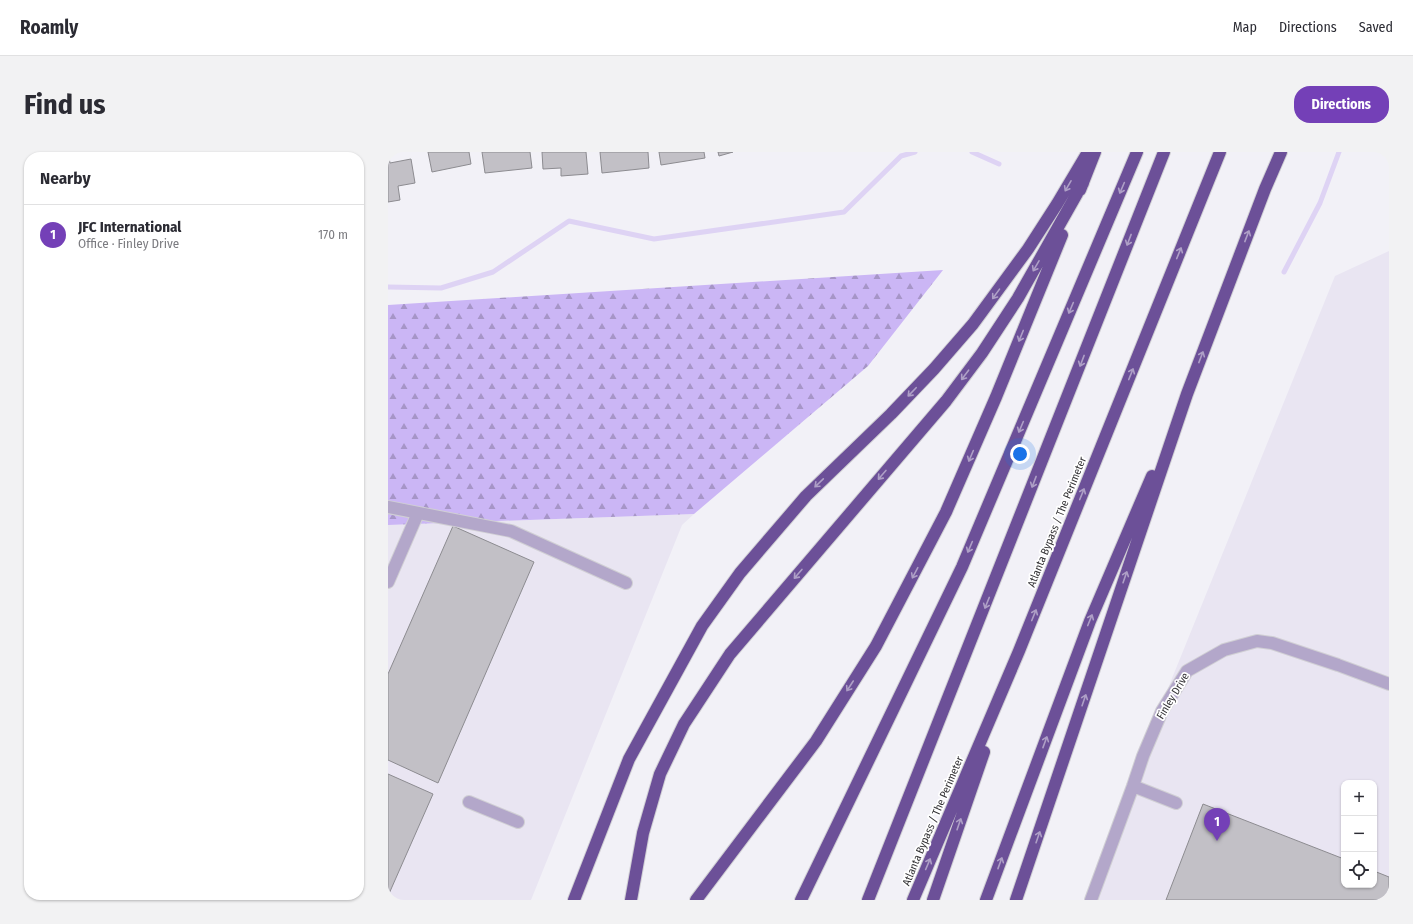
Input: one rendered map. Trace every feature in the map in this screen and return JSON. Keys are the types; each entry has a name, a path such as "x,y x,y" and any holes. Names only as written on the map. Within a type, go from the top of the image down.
{"highway":[{"path":"574,900 629,760 702,626 740,573 806,496 891,414 934,369 973,324 1028,249 1088,152"},
{"path":"696,900 816,740 876,646 946,512 996,397 1095,152"},
{"path":"802,900 962,566 1137,152"},
{"path":"868,900 1164,152"},
{"name":"Atlanta Bypass / The Perimeter","path":"913,900 1019,651 1220,152"},
{"path":"1016,900 1187,394 1265,189 1281,152"},
{"path":"631,900 643,833 660,774 684,724 730,654 946,401 982,353 1021,292 1082,183"},
{"path":"986,900 1090,621 1187,394"},
{"path":"932,900 1019,651"}],"street":[{"path":"388,507 511,531 626,582"},
{"path":"388,582 418,513"},
{"name":"Finley Drive","path":"1091,900 1143,756 1162,711 1187,671 1224,650 1257,640 1272,643 1338,665 1389,684"},
{"path":"1133,786 1176,803"},
{"path":"469,802 518,822"}],"shaded area":[{"path":"1389,251 1389,900 1085,900 1098,861 1335,276"},
{"path":"694,514 682,525 531,900 388,900 388,525"}],"green space":[{"path":"943,270 868,366 694,514 388,525 388,305"}],"building":[{"path":"388,152 390,163 411,159 415,183 398,186 400,200 388,202"},
{"path":"428,152 469,152 471,164 432,172"},
{"path":"482,152 530,152 532,168 485,173"},
{"path":"542,152 586,152 588,174 561,176 561,168 543,169"},
{"path":"600,152 648,152 649,168 602,173"},
{"path":"659,152 704,152 705,158 661,165"},
{"path":"718,152 733,152 719,156"},
{"path":"453,526 534,562 438,783 388,760 388,674"},
{"path":"388,774 433,794 388,896"},
{"path":"1203,804 1341,858 1341,888 1377,888 1377,872 1389,877 1389,900 1166,900"}],"waterway":[{"path":"388,287 441,288 493,272 569,221 654,239 844,212 901,156 915,152"},
{"path":"972,152 999,164"},
{"path":"1284,272 1320,203 1339,152"}],"place":[{"name":"JFC International","path":"1217,841"}]}
